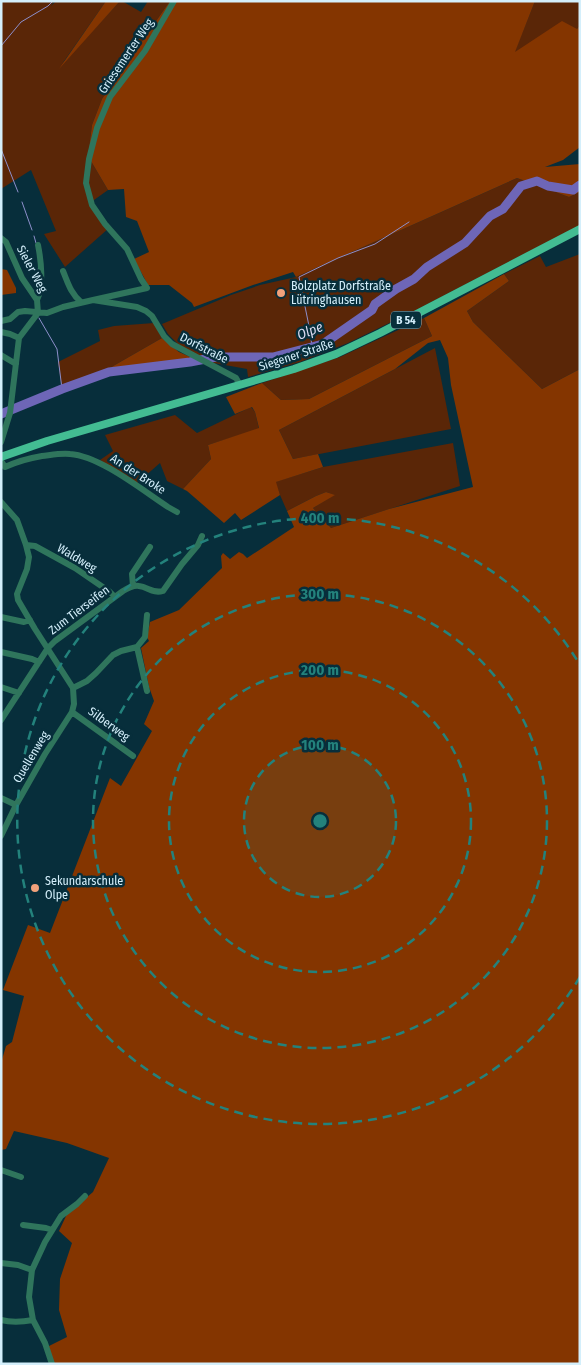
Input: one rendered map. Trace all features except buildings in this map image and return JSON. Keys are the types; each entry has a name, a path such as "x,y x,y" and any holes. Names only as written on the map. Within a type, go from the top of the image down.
{"main road":[{"name":"Siegener Straße","path":"1,457 56,438 313,363 353,347 580,229"}],"street":[{"name":"Griesemerter Weg","path":"92,300 147,288 127,249 92,206 86,183 97,128 110,97 145,51 174,1"},
{"name":"Sieler Weg","path":"1,238 6,242 22,278 37,300 38,313"},
{"path":"37,300 41,269 38,246"},
{"path":"63,271 74,296 81,302"},
{"name":"Dorfstraße","path":"1,321 10,319 18,312 47,313 92,300 132,306 146,311 152,316 167,340 177,348 236,378 240,384"},
{"path":"1,442 10,410 19,338 38,313"},
{"path":"1,332 19,338"},
{"path":"1,355 16,364"},
{"name":"An der Broke","path":"3,467 48,455 70,454 82,457 99,463 177,512"},
{"path":"1,502 16,520 29,557 27,570 17,594 18,600 73,688 74,704 72,712"},
{"path":"150,547 132,574 133,586 140,586 153,592 163,591 198,545 202,536"},
{"name":"Waldweg","path":"26,545 35,546 75,568 114,596"},
{"name":"Zum Tierseifen","path":"1,720 48,648 114,596 133,586"},
{"path":"73,688 92,677 113,655 137,647 146,634 147,615"},
{"path":"1,617 24,622 30,620"},
{"path":"137,647 148,691"},
{"path":"1,652 39,662"},
{"path":"1,687 19,693"},
{"name":"Silberweg","path":"72,712 133,756"},
{"name":"Quellenweg","path":"1,836 45,754 72,712"},
{"path":"1,798 16,805"},
{"path":"1,1170 21,1177"},
{"path":"52,1364 45,1343 33,1320 30,1297 32,1270 45,1242 61,1216 78,1204 85,1196"},
{"path":"23,1225 52,1230"},
{"path":"1,1263 18,1265 32,1270"},
{"path":"1,1320 21,1322 33,1320"}],"shaded area":[{"path":"1,1 54,1 51,6 56,1 106,1 62,64 120,1 141,12 148,1 170,1 102,99 92,125 88,156 108,190 94,200 92,205 109,228 65,267 44,234 56,231 31,170 1,189"},
{"path":"106,1 120,1 59,69"},
{"path":"170,1 535,1 515,52 562,21 577,29 580,25 580,147 563,160 545,167 580,164 580,192 569,197 517,178 296,277 293,272 194,307 192,303 169,285 148,285 134,259 149,252 137,221 126,217 124,189 108,190 88,156 92,125 102,99"},
{"path":"535,1 580,1 580,25 577,29 514,53"},
{"path":"517,178 569,197 580,192 580,225 348,343 300,362 248,377 247,369 214,363 182,348 168,334 162,324 231,295 260,285 296,277"},
{"path":"580,254 580,369 542,389 473,322 467,311 509,281 504,274 540,256 546,267"},
{"path":"1,269 7,270 16,288 16,293 1,295"},
{"path":"504,274 509,281 467,311 473,322 542,389 580,369 580,1364 52,1364 49,1346 67,1337 59,1310 60,1279 72,1243 59,1231 67,1214 93,1192 109,1158 67,1143 14,1131 6,1149 1,1150 1,1063 6,1046 12,1042 24,996 3,990 28,925 50,933 110,778 121,786 152,731 144,724 154,701 149,687 141,648 149,641 147,637 150,622 179,610 222,568 221,556 223,553 230,559 239,552 247,558 294,527 287,511 316,496 326,492 335,495 313,508 331,528 389,509 473,487 451,385 448,358 440,340 428,343 395,369 279,430 293,459 318,454 323,467 276,482 280,495 241,520 235,513 224,523 183,489 211,459 208,445 259,428 252,407 235,414 226,397 262,383 281,400 309,399 432,336 424,318"},
{"path":"424,318 432,336 309,399 281,400 262,383 340,357"},
{"path":"154,323 162,338 108,369 62,388 58,362 100,341 98,330 114,326"},
{"path":"162,338 179,352 195,359 109,371 77,382 108,369"},
{"path":"435,348 451,429 293,459 279,430"},
{"path":"251,407 255,412 259,429 208,445 211,459 183,489 167,481 160,463 136,484 100,460 113,451 105,435 175,415 197,433"},
{"path":"453,443 460,486 331,528 313,508 334,495 326,492 287,511 275,482 323,467"}],"waterway":[{"path":"1,46 21,22 53,1"},
{"path":"1,149 18,192"},
{"name":"Olpe","path":"1,414 109,372 216,357 273,357 323,344 372,310 375,304 396,289 414,279 427,267 465,243 490,216 503,209 521,186 537,181 548,186 573,190 580,185"},
{"path":"22,202 32,230"},
{"path":"312,347 299,277 338,258 375,244 409,222"},
{"path":"34,236 36,243"},
{"path":"38,269 38,283"},
{"path":"39,318 57,349 62,389"}],"place":[{"name":"Bolzplatz Dorfstraße Lütringhausen","path":"281,293"},
{"name":"Sekundarschule Olpe","path":"35,888"}]}
